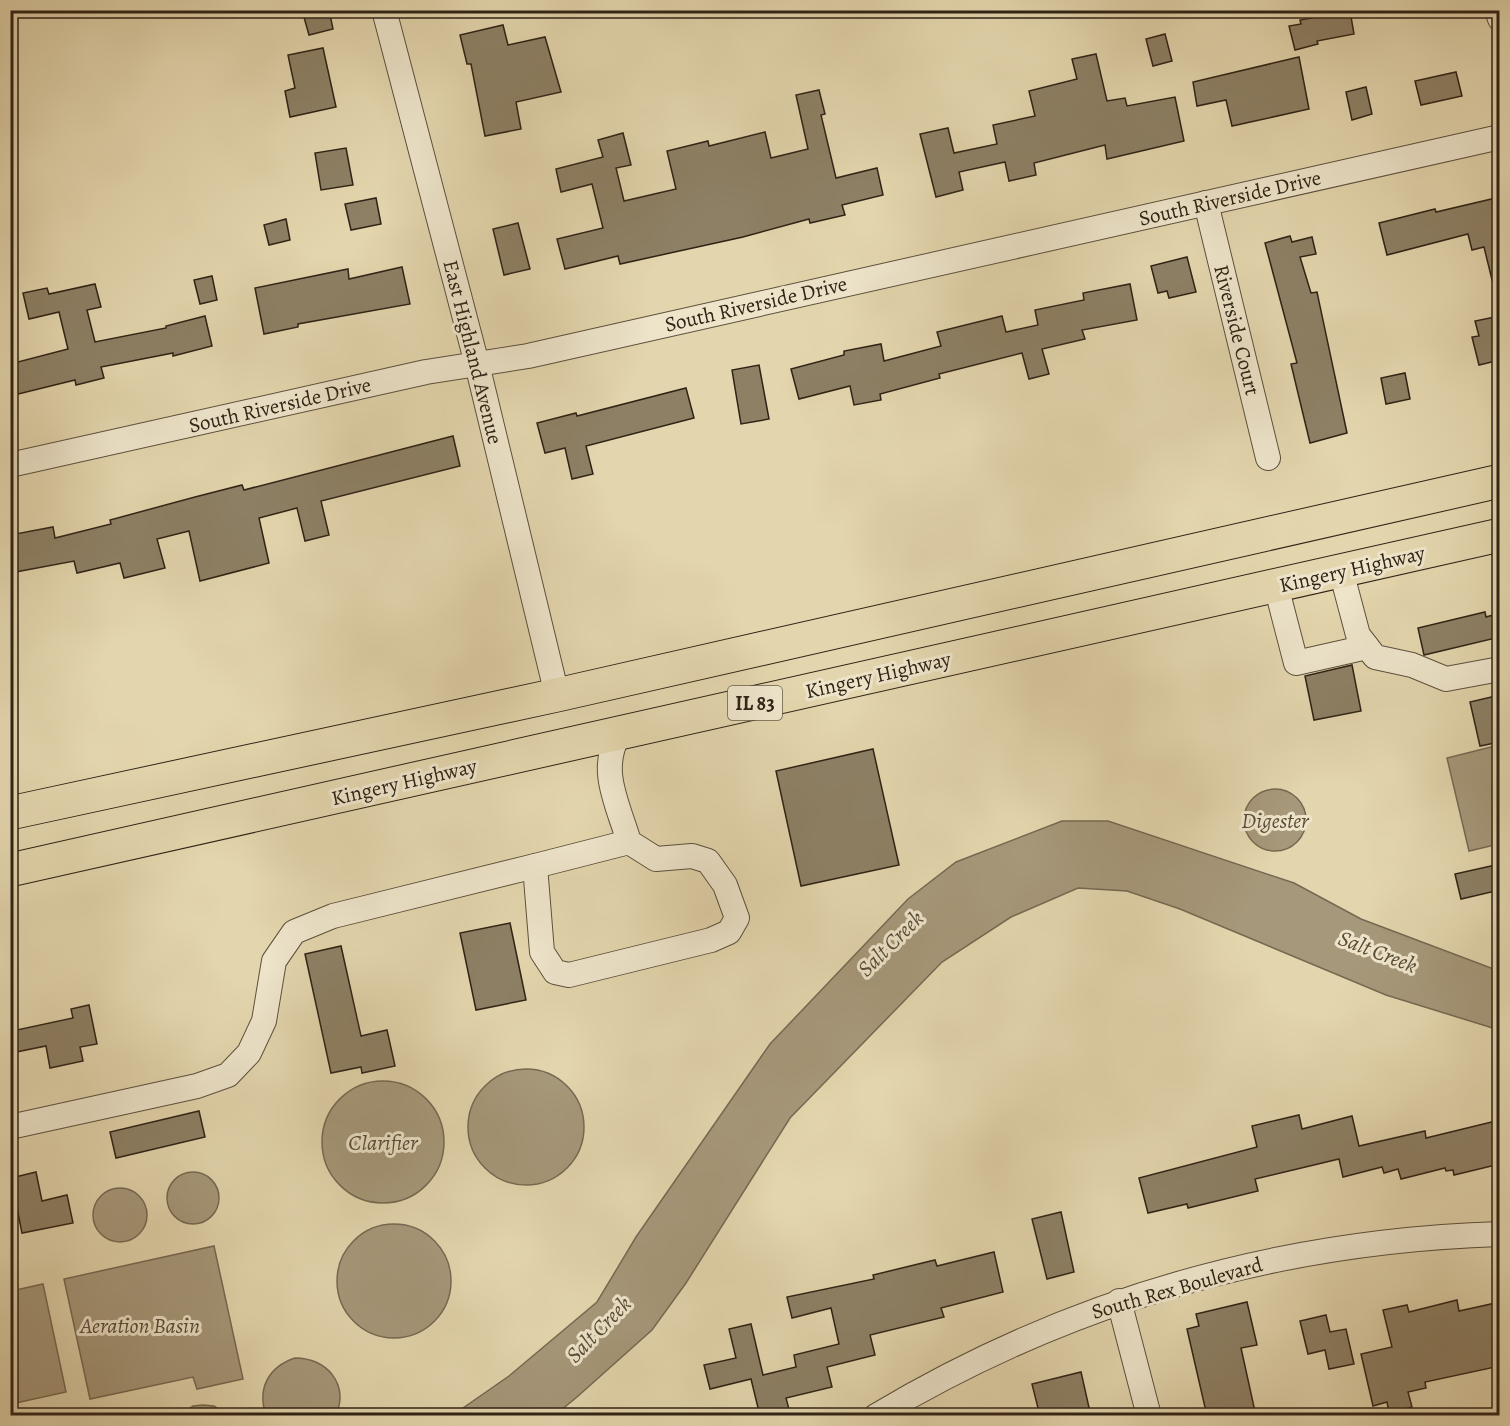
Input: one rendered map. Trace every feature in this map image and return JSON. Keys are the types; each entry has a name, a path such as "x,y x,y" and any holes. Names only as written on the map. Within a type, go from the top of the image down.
{"highway":[{"name":"IL 83","path":"10,813 557,695 1500,481"},
{"name":"Kingery Highway","path":"10,870 1500,536"}],"street":[{"name":"East Highland Avenue","path":"384,10 477,364 557,695"},
{"path":"1497,10 1500,19"},
{"name":"South Riverside Drive","path":"10,465 426,372 528,356 1500,137"},
{"name":"Riverside Court","path":"1206,203 1268,458"},
{"path":"1341,571 1358,635 1375,657 1412,665 1446,678 1500,669"},
{"path":"1276,586 1296,663 1367,647"},
{"path":"619,734 611,748 608,766 628,842"},
{"path":"10,1127 196,1086 228,1075 249,1053 264,1021 274,961 294,932 333,916 628,842 657,859 692,856 708,861 725,885 734,903 737,918 729,932 702,943 569,975 555,972 542,952 535,866"},
{"name":"South Rex Boulevard","path":"876,1416 972,1363 1119,1300 1206,1275 1297,1255 1403,1239 1500,1234"},
{"path":"1119,1300 1149,1416"}],"water":[{"path":"1499,745 1499,844 1469,851 1447,758"},
{"name":"Digester","path":"1275,789 1287,791 1297,798 1304,808 1306,820 1304,832 1297,842 1287,849 1275,851 1263,849 1253,842 1246,832 1244,820 1246,808 1253,798 1263,791"},
{"name":"Salt Creek","path":"1062,821 1108,821 1294,883 1361,919 1499,971 1499,1030 1386,995 1180,909 1127,891 1078,888 1011,917 942,962 790,1118 686,1283 652,1330 577,1397 555,1415 453,1415 509,1376 597,1302 636,1237 770,1044 908,899 956,862"},
{"name":"Clarifier","path":"526,1069 548,1073 567,1086 580,1105 584,1127 580,1149 567,1168 548,1181 526,1185 504,1181 485,1168 472,1149 468,1127 472,1105 485,1086 504,1073"},
{"name":"Clarifier","path":"383,1081 406,1086 417,1091 426,1099 434,1108 439,1119 444,1142 439,1165 434,1176 426,1185 417,1193 406,1198 383,1203 360,1198 349,1193 340,1185 332,1176 327,1165 322,1142 327,1119 332,1108 340,1099 349,1091 360,1086"},
{"path":"193,1172 203,1174 211,1180 217,1188 219,1198 217,1208 211,1216 203,1222 193,1224 183,1222 175,1216 169,1208 167,1198 169,1188 175,1180 183,1174"},
{"path":"120,1188 130,1190 139,1196 145,1205 147,1215 145,1225 139,1234 130,1240 120,1242 110,1240 101,1234 95,1225 93,1215 95,1205 101,1196 110,1190"},
{"path":"394,1224 416,1228 435,1240 447,1259 451,1281 447,1303 435,1322 416,1334 394,1338 372,1334 353,1322 341,1303 337,1281 341,1259 353,1240 372,1228"},
{"name":"Aeration Basin","path":"214,1246 243,1379 197,1389 193,1377 90,1399 64,1279"},
{"name":"Aeration Basin","path":"43,1284 66,1392 11,1404 11,1291"},
{"path":"295,1358 317,1363 332,1375 340,1393 336,1415 266,1415 263,1396 267,1380 278,1367"},
{"path":"193,1406 214,1406 228,1415 180,1415"}],"building":[{"path":"302,10 329,10 333,29 309,35"},
{"path":"1350,11 1354,34 1317,41 1318,44 1295,50 1289,26 1301,24 1300,20"},
{"path":"503,25 508,45 545,37 561,92 516,102 521,129 485,136 471,64 467,64 460,35"},
{"path":"1165,34 1172,61 1153,66 1146,39"},
{"path":"323,48 336,107 290,117 285,91 295,88 288,55"},
{"path":"1096,54 1107,101 1125,98 1127,106 1175,97 1184,141 1107,159 1105,145 1034,163 1036,175 1009,181 1005,162 959,172 963,190 936,197 920,134 948,128 954,153 997,144 993,125 1035,116 1029,91 1077,79 1072,59"},
{"path":"1299,57 1309,109 1232,126 1226,100 1197,106 1193,82"},
{"path":"1456,72 1462,96 1421,105 1415,81"},
{"path":"1366,87 1372,114 1352,120 1346,92"},
{"path":"819,90 825,114 821,115 836,178 877,168 883,195 842,205 845,215 810,223 809,219 743,237 620,264 618,256 565,269 557,239 603,228 592,184 561,192 556,169 603,157 598,140 623,133 631,165 616,168 624,201 676,189 667,151 708,141 709,146 765,132 771,158 808,149 796,95"},
{"path":"346,148 353,185 321,190 315,153"},
{"path":"1500,197 1500,283 1493,284 1484,247 1472,250 1468,234 1387,255 1379,223 1435,209 1436,212"},
{"path":"376,198 381,224 351,230 345,204"},
{"path":"286,219 290,240 269,245 264,225"},
{"path":"518,223 530,269 504,275 493,229"},
{"path":"1290,236 1292,242 1312,237 1316,254 1300,257 1311,293 1317,292 1347,433 1310,443 1291,364 1297,363 1265,243"},
{"path":"1187,257 1196,292 1169,298 1167,291 1158,293 1151,266"},
{"path":"402,267 410,304 298,324 298,327 264,334 255,288 348,269 349,279"},
{"path":"212,276 217,300 200,304 194,280"},
{"path":"95,284 101,307 87,310 95,342 166,328 166,326 205,316 212,346 173,356 173,353 101,367 104,378 76,385 75,380 10,396 10,364 68,349 59,312 29,319 23,293 47,288 49,294"},
{"path":"1130,284 1137,320 1082,330 1085,339 1042,349 1049,374 1029,379 1022,353 939,374 940,378 880,394 881,400 854,405 850,386 799,399 791,369 844,355 844,351 881,344 884,361 941,346 937,332 1002,316 1006,332 1038,325 1035,310 1084,300 1083,293"},
{"path":"1500,316 1500,360 1479,365 1472,337 1479,336 1475,321"},
{"path":"759,365 769,419 741,424 732,370"},
{"path":"1405,373 1410,399 1386,404 1381,378"},
{"path":"686,388 694,418 586,446 593,474 572,479 565,448 545,453 537,423 576,413 577,416"},
{"path":"453,436 460,466 321,501 329,535 305,541 297,508 259,518 269,563 200,581 189,531 157,539 165,568 124,578 120,563 77,573 74,561 10,573 10,535 53,527 55,538 111,524 110,520 195,497 242,485 244,490"},
{"path":"1485,612 1486,617 1500,613 1500,637 1424,655 1418,628"},
{"path":"1352,665 1361,711 1314,720 1305,676"},
{"path":"1500,695 1500,742 1480,746 1470,702"},
{"path":"873,749 899,865 801,886 776,771"},
{"path":"1500,864 1500,890 1461,899 1455,874"},
{"path":"510,923 526,1000 476,1010 460,933"},
{"path":"341,946 361,1036 387,1030 395,1066 362,1073 361,1067 331,1073 305,954"},
{"path":"89,1005 97,1044 80,1047 83,1061 50,1068 46,1046 16,1052 12,1031 73,1018 71,1009"},
{"path":"199,1111 205,1137 116,1158 110,1132"},
{"path":"1299,1115 1302,1129 1352,1116 1359,1146 1425,1131 1426,1138 1500,1120 1500,1164 1454,1175 1453,1170 1446,1171 1445,1168 1401,1179 1398,1169 1384,1173 1382,1167 1343,1177 1339,1159 1255,1179 1258,1191 1188,1208 1187,1204 1148,1213 1139,1178 1257,1147 1252,1126"},
{"path":"36,1172 42,1201 67,1195 73,1223 22,1233 11,1178"},
{"path":"1061,1212 1074,1272 1047,1279 1032,1219"},
{"path":"994,1252 1003,1292 941,1308 944,1317 870,1335 875,1355 827,1367 832,1387 786,1398 790,1413 760,1416 751,1379 710,1389 704,1365 736,1358 729,1329 751,1324 763,1375 796,1367 794,1355 839,1344 831,1308 792,1318 787,1297 874,1279 873,1275 935,1260 937,1266"},
{"path":"1457,1300 1459,1311 1500,1302 1500,1366 1425,1382 1426,1388 1408,1392 1412,1407 1389,1413 1387,1402 1373,1406 1361,1354 1392,1347 1383,1310 1407,1305 1409,1312"},
{"path":"1247,1302 1257,1345 1241,1348 1256,1416 1207,1416 1187,1329 1199,1326 1196,1314"},
{"path":"1326,1315 1330,1332 1346,1329 1354,1364 1329,1369 1325,1350 1308,1354 1300,1321"},
{"path":"1081,1372 1090,1412 1076,1416 1040,1416 1032,1384"}]}
